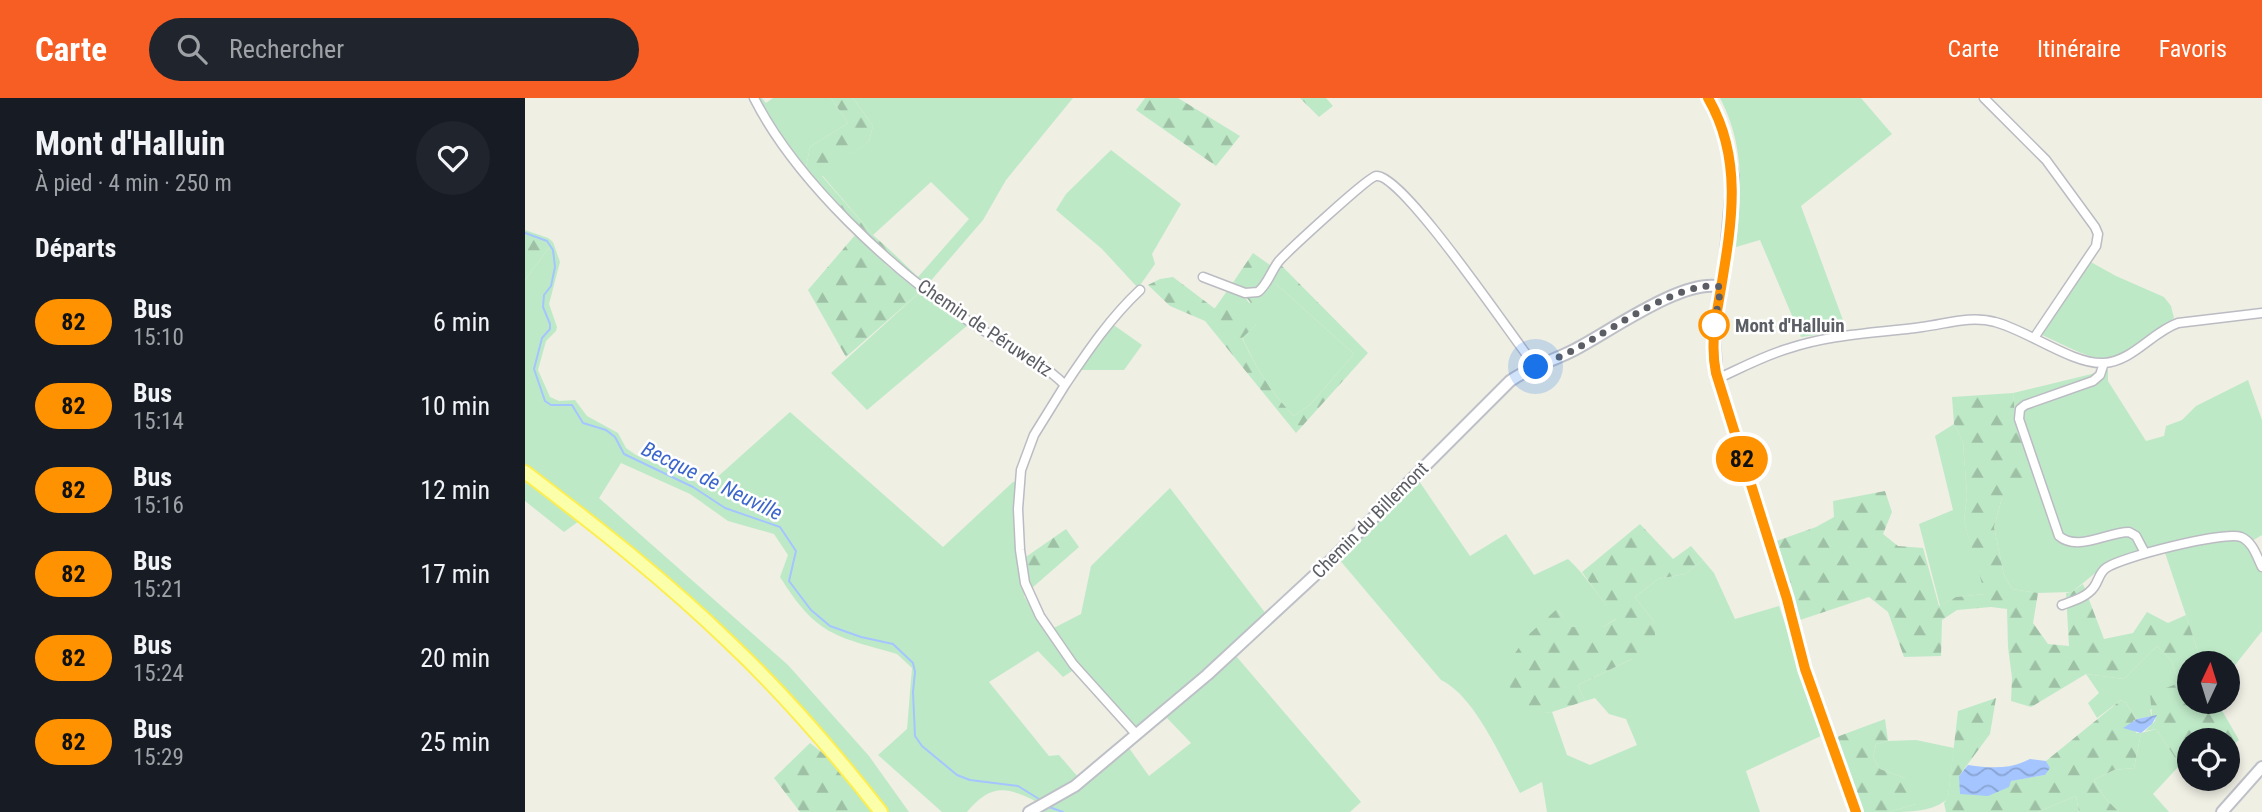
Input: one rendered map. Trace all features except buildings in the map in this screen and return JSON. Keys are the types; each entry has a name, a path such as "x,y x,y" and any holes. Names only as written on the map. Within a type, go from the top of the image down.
{"main road":[{"path":"1708,98 1725,136 1732,165 1732,196 1725,262 1713,336 1717,379 1781,582 1805,669 1856,812"},
{"path":"1714,98 1731,135 1737,170 1735,220 1725,262"},
{"name":"Chemin du Billemont","path":"1029,812 1075,786 1184,695 1272,616 1516,377 1578,348 1661,301 1703,286 1721,287"},
{"path":"525,472 634,558 727,640 809,724 881,812"},
{"path":"2223,812 2262,767"}],"street":[{"name":"Chemin de Péruweltz","path":"754,98 777,135 806,173 877,250 964,318 1045,368 1065,385 1034,435 1021,470 1018,509 1025,583 1039,616 1073,664 1136,734"},
{"path":"1984,98 2046,160 2098,234 2096,246 2034,338"},
{"path":"1203,277 1245,293 1258,292 1280,260 1373,177 1382,177 1397,187 1440,237 1536,367"},
{"path":"1065,385 1096,338 1121,307 1140,290"},
{"path":"1717,379 1788,348 1873,332 1967,320 1987,320 2084,360 2104,363 2129,354 2178,323 2262,313"},
{"path":"2104,363 2100,375 2088,383 2025,405 2020,409 2019,419 2059,536 2066,541 2075,542 2129,532 2136,536 2145,553"},
{"path":"2062,605 2088,593 2108,567 2145,553 2220,537 2237,536 2251,544 2262,567"}],"green space":[{"path":"749,98 762,98 766,103 773,98 831,98 848,123 810,147 804,177"},
{"path":"831,98 853,98 873,126 869,141 822,176 873,235 892,252 885,264 920,292 846,357 808,290 856,234 804,177 810,147 848,123"},
{"path":"853,98 1073,98 1006,180 983,220 928,284 975,319 867,410 831,373 920,292 885,263 892,252 918,277 969,219 931,182 873,235 822,175 869,141 873,126"},
{"path":"1145,98 1178,98 1240,136 1216,166 1136,110"},
{"path":"1300,98 1326,98 1333,106 1319,117"},
{"path":"1720,98 1861,98 1892,134 1801,206 1847,331 1801,337 1760,240 1736,247 1740,171 1734,134"},
{"path":"1111,150 1181,204 1152,254 1155,264 1138,288 1102,249 1056,210 1066,194"},
{"path":"525,230 553,242 525,280"},
{"path":"553,242 560,262 549,304 557,327 546,341 538,370 550,397 559,401 575,400 587,416 618,433 626,448 636,455 692,479 704,489 790,412 943,547 1013,482 1023,481 1021,535 1032,588 1024,596 1046,632 1081,614 1091,566 1170,488 1273,623 1236,656 1361,802 1350,812 1039,812 1047,809 1050,803 1073,794 1129,748 1149,776 1191,743 1167,718 1144,735 1135,729 1081,665 1063,677 1038,651 989,682 1049,756 1059,755 1078,777 1066,789 1037,802 1016,793 999,790 984,796 967,812 942,812 878,755 907,729 912,668 897,654 842,637 817,623 793,597 780,577 788,555 774,534 728,521 690,494 621,463 599,498 788,665 869,756 909,812 888,812 833,744 744,647 680,587 525,465 525,280"},
{"path":"1253,253 1270,265 1276,260 1368,353 1296,433 1205,321 1170,306 1148,285 1173,277 1214,308 1233,306 1256,325 1242,338 1265,379 1294,416 1311,404 1354,354 1276,284 1256,310 1234,281"},
{"path":"2089,261 2164,297 2171,306 2174,318 2126,352 2104,358 2087,355 2042,335"},
{"path":"1234,281 1249,303 1276,284 1354,354 1311,404 1294,416 1265,379 1242,337 1256,325 1215,308"},
{"path":"1108,321 1142,345 1124,370 1081,370 1074,366"},
{"path":"2108,370 2108,381 2146,441 2164,436 2166,426 2182,420 2196,406 2248,380 2262,420 2262,535 2252,541 2262,563 2262,631 2240,659 2240,651 2198,651 2163,547 2099,570 2072,592 2037,593 2012,589 2004,575 1994,527 2002,498 2015,415 2013,393"},
{"path":"2013,393 2015,415 2034,481 2002,498 1994,527 2004,575 2012,589 2038,593 2033,623 2048,644 2069,646 2066,593 2083,584 2104,639 2133,633 2147,612 2168,623 2186,615 2198,651 2177,651 2177,677 2171,660 2157,646 2124,679 2086,674 2031,707 2011,701 2007,609 1991,607 1957,610 1942,620 1941,656 1904,657 1888,612 1869,597 1797,621 1774,542 1816,527 1834,517 1833,501 1885,491 1892,512 1883,534 1898,546 1923,548 1939,606 1956,597 1985,594 1964,522 1967,495 1963,442 1954,424 1952,397"},
{"path":"1954,424 1963,442 1967,495 1964,522 1986,594 1956,597 1940,606 1919,524 1953,510 1935,436"},
{"path":"1417,478 1470,556 1506,534 1534,575 1568,559 1617,618 1603,627 1570,627 1558,610 1527,714 1552,712 1567,755 1590,765 1637,745 1626,719 1609,714 1595,698 1585,701 1578,685 1632,659 1655,623 1635,597 1658,579 1685,574 1703,560 1714,573 1735,619 1779,606 1823,735 1746,771 1760,812 1547,812 1542,782 1520,793 1476,714 1453,688 1441,680 1338,558"},
{"path":"525,479 579,521 564,532 525,501"},
{"path":"1640,524 1673,559 1691,546 1703,560 1685,574 1658,579 1635,597 1655,623 1655,638 1632,659 1578,685 1585,701 1552,712 1527,715 1501,673 1527,636 1557,609 1571,627 1603,627 1616,619 1582,572"},
{"path":"1066,529 1079,547 1032,588 1023,559"},
{"path":"2157,646 2171,660 2177,685 2150,710 2152,716 2137,719 2121,700 2097,718 2088,703 2099,693 2086,674 2124,679"},
{"path":"2177,684 2177,714 2224,714 2232,728 2177,728 2177,760 2156,729 2145,731 2155,721 2156,716 2152,716 2150,694"},
{"path":"1996,698 1990,734 1959,776 2010,781 2045,775 2049,768 2046,761 2121,700 2126,703 2137,719 2133,721 2136,733 2141,733 2134,768 2114,770 2094,780 2105,798 2119,812 2079,812 2076,796 2038,812 1946,812 1944,803 1948,797 1958,711"},
{"path":"1885,719 1888,741 1876,744 1873,758 1880,769 1905,778 1917,792 1916,804 1889,812 1862,812 1834,738"},
{"path":"2156,729 2177,760 2177,768 2153,794 2169,812 2119,812 2105,798 2094,780 2114,770 2134,768 2141,733"},
{"path":"1916,740 1954,748 1948,798 1929,809 1889,812 1916,804 1905,778 1880,769 1873,758 1876,744"},
{"path":"810,743 830,759 872,812 800,812 774,778"},
{"path":"2076,796 2079,812 2038,812"}],"water":[{"path":"2157,715 2152,724 2141,733 2123,728 2137,719"},
{"path":"2030,759 2046,761 2050,768 2045,775 2011,781 2009,787 1988,796 1960,794 1959,776 1968,765 2000,767"}],"waterway":[{"name":"Becque de Neuville","path":"525,233 547,241 553,250 555,267 551,286 544,295 543,307 550,329 542,338 534,369 545,401 551,405 572,405 583,423 606,430 615,437 624,454 693,487 725,508 780,527 796,551 789,581 811,610 830,626 893,644 913,663 915,736 922,746 957,775 970,780 1018,786 1039,799"},
{"name":"Becque de Neuville","path":"1049,807 1063,812"}],"bus line":[{"name":"82","path":"1708,98 1725,136 1733,176 1725,262 1714,327 1713,353 1716,373 1787,599 1805,669 1856,812"}],"place":[{"name":"Mont d'Halluin","path":"1714,325"}],"route":[{"path":"1536,367 1578,348 1655,304 1703,286 1721,287 1714,325"}]}
